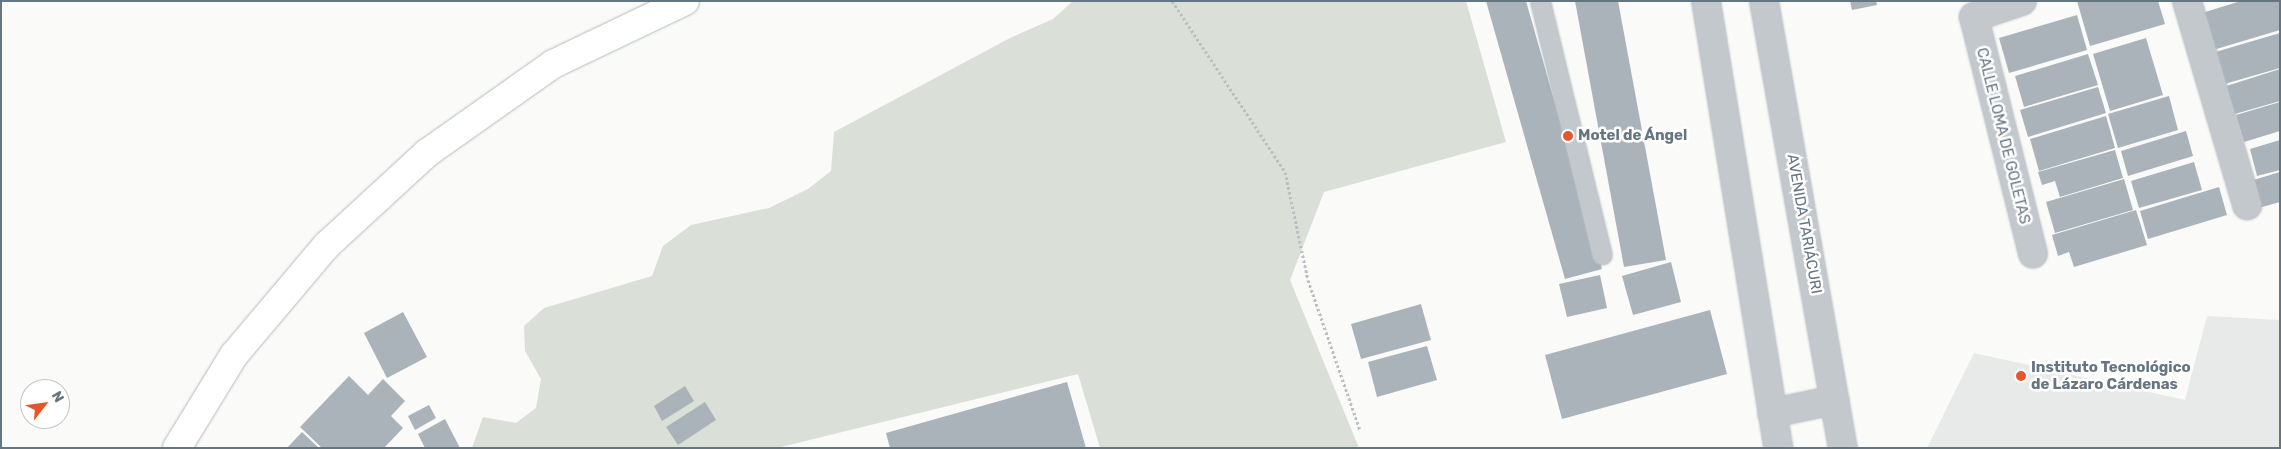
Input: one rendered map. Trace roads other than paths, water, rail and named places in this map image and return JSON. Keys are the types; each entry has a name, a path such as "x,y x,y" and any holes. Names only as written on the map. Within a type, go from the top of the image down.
{"main road":[{"path":"178,448 234,355 327,245 426,153 553,64 685,1"}],"street":[{"path":"1706,1 1778,448"},
{"name":"AVENIDA TARIÁCURI","path":"1764,1 1843,448"},
{"name":"CALLE LOMA DE GOLETAS","path":"2022,1 1974,17 2033,254"},
{"path":"2187,1 2247,205"},
{"path":"1772,413 1835,400"}],"lane":[{"path":"1540,1 1602,255"}],"place":[{"name":"Motel de Ángel","path":"1568,136"},
{"name":"Instituto Tecnológico de Lázaro Cárdenas","path":"2021,376"}]}
